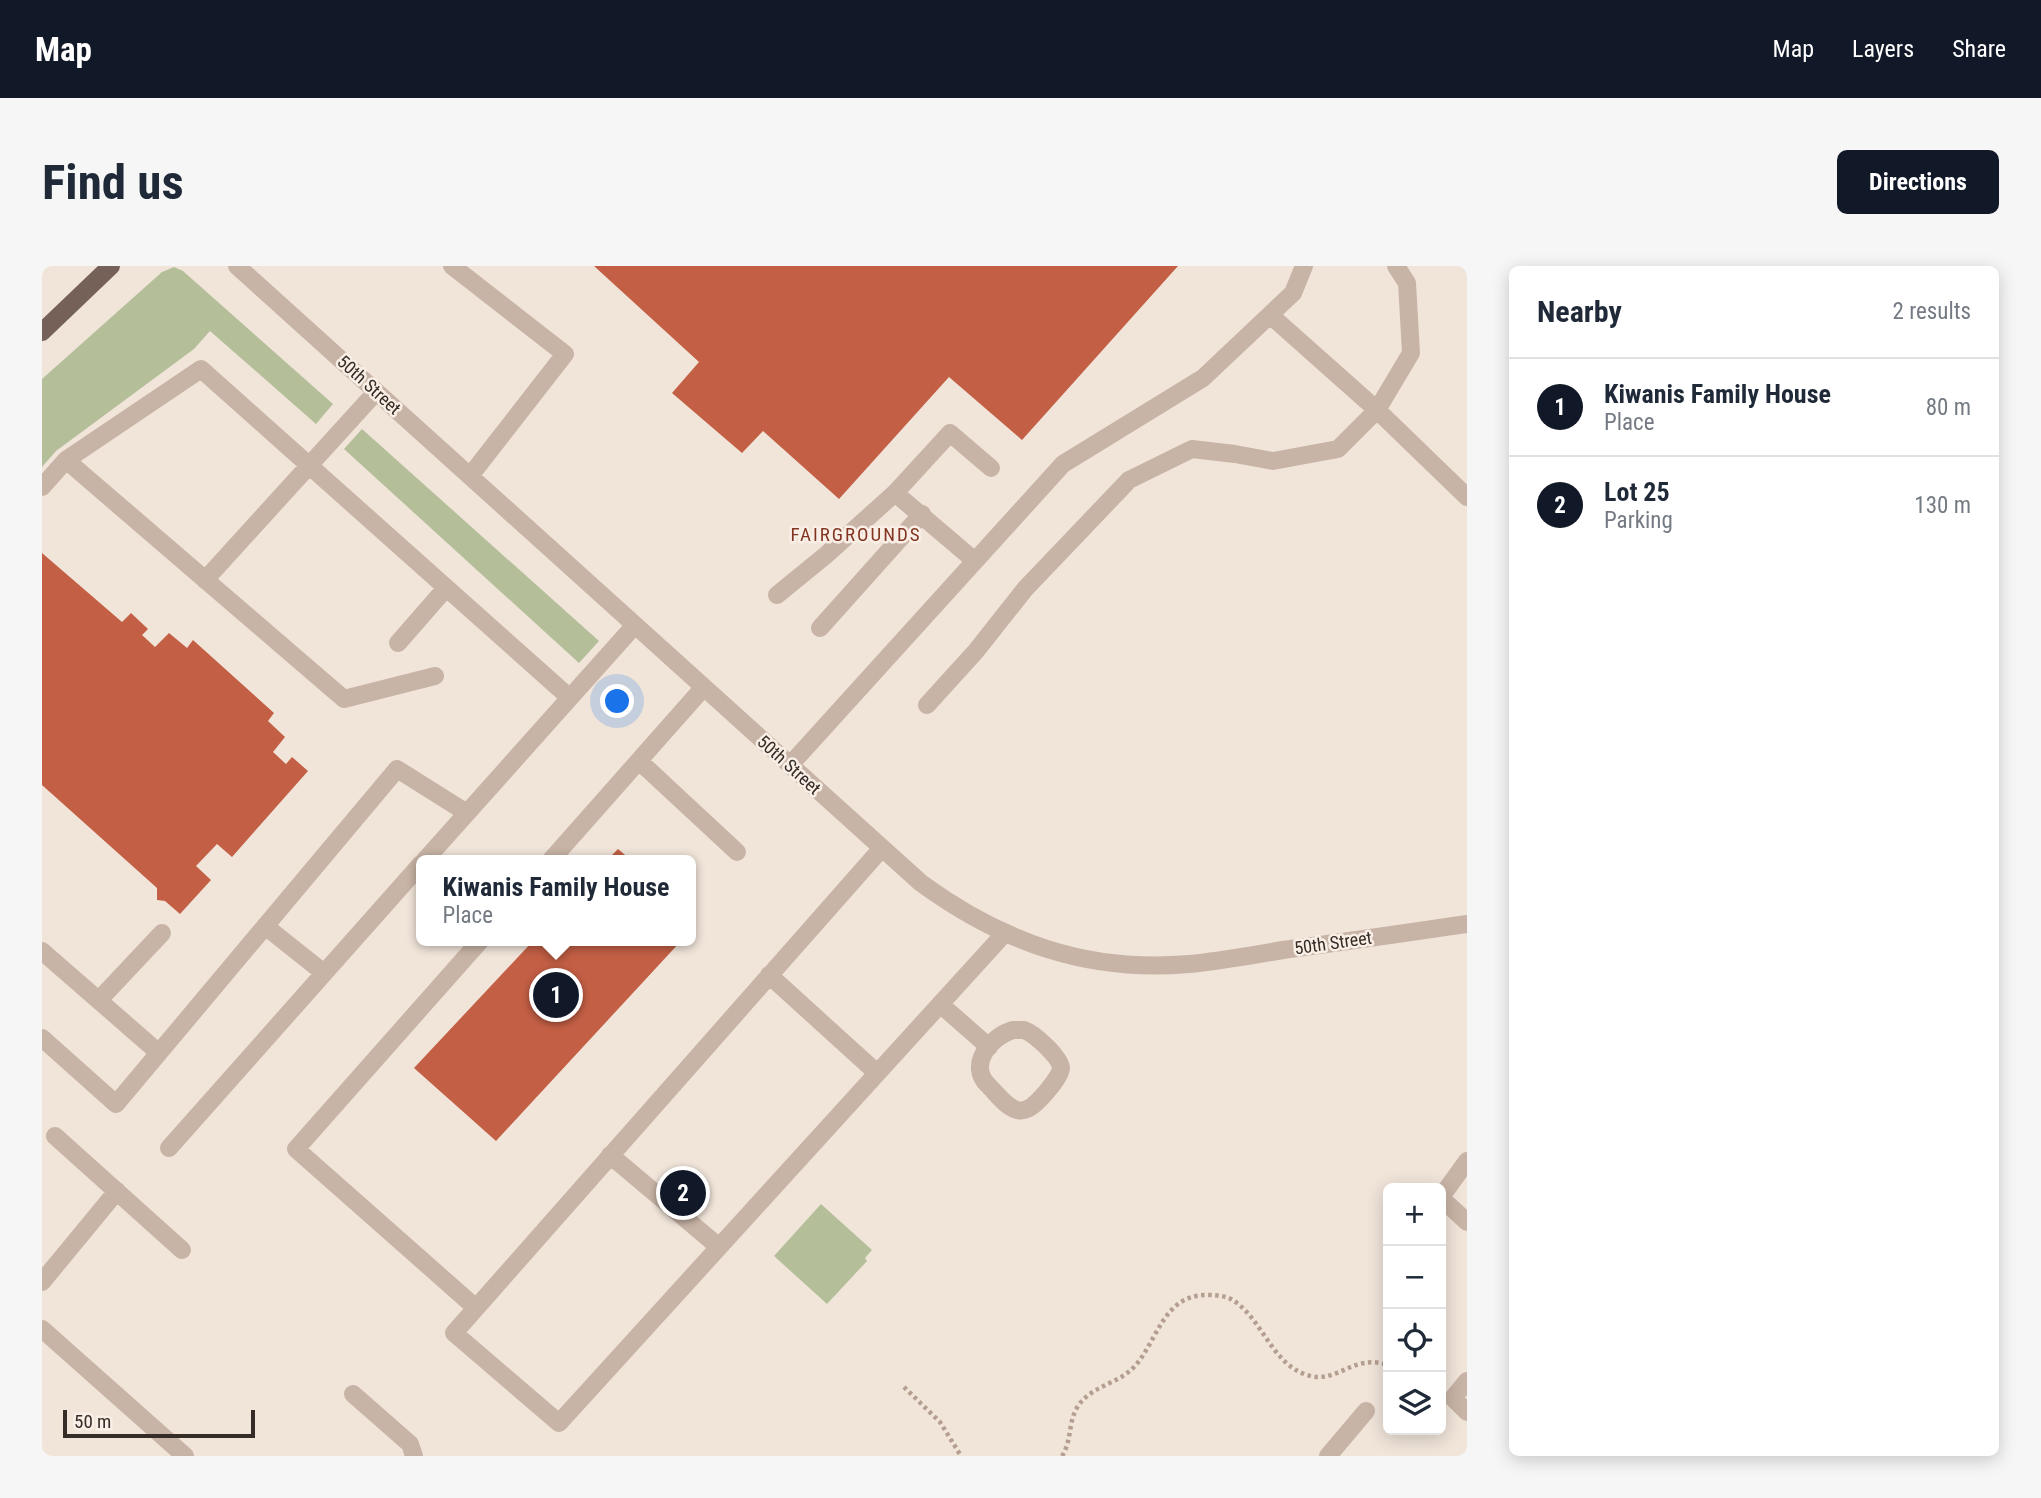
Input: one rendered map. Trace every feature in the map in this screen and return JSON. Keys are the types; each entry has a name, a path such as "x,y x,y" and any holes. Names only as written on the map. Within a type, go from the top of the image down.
{"main road":[{"path":"42,332 111,266"}],"street":[{"name":"50th Street","path":"237,266 881,848 921,883 958,910 1004,934 1052,952 1136,965 1175,964 1467,924"},
{"path":"452,266 565,354 470,476"},
{"path":"790,765 1063,464 1203,378 1293,293 1304,266"},
{"path":"927,705 976,651 1025,589 1129,480 1192,449 1273,461 1338,449 1377,410 1411,353 1407,283 1396,266"},
{"path":"1270,315 1377,410 1467,497"},
{"path":"42,487 66,460 201,369 570,698"},
{"path":"205,580 376,392"},
{"path":"777,595 895,492 950,433 990,468"},
{"path":"66,460 344,699 435,676"},
{"path":"895,492 975,561"},
{"path":"820,628 922,514"},
{"path":"398,643 446,588"},
{"path":"429,855 635,625"},
{"path":"555,855 704,687"},
{"path":"639,761 737,852"},
{"path":"42,1038 116,1104 397,769 467,813"},
{"path":"881,848 454,1333 559,1423 1004,934"},
{"path":"169,1147 416,870"},
{"path":"265,926 324,973"},
{"path":"99,1000 162,933"},
{"path":"476,946 296,1149 476,1308"},
{"path":"42,951 159,1053"},
{"path":"769,975 877,1073"},
{"path":"940,1004 989,1046"},
{"path":"1024,1030 1044,1045 1059,1062 1061,1070 1058,1079 1029,1109 1021,1111 1013,1108 981,1079 979,1062 989,1046 1003,1033 1024,1030"},
{"path":"55,1136 182,1250"},
{"path":"610,1155 719,1247"},
{"path":"1446,1191 1467,1161"},
{"path":"42,1282 117,1191"},
{"path":"1446,1203 1467,1222"},
{"path":"42,1329 185,1456"},
{"path":"1467,1381 1453,1398 1467,1412"},
{"path":"353,1394 410,1444 414,1456"},
{"path":"1328,1456 1366,1411"}],"path":[{"path":"1062,1456 1078,1406 1087,1395 1136,1366 1168,1313 1177,1304 1191,1298 1213,1295 1234,1300 1255,1321 1280,1358 1304,1374 1319,1378 1369,1361 1383,1364"},
{"path":"904,1387 940,1422 961,1456"}],"green space":[{"path":"174,267 183,271 333,404 316,424 210,331 194,349 56,451 42,467 42,379 162,272"},
{"path":"362,429 599,641 579,663 344,449"},
{"path":"821,1204 872,1250 865,1258 867,1261 827,1304 774,1256"}],"building":[{"path":"594,266 1178,266 1022,440 949,377 839,499 763,431 742,453 672,393 699,362"},
{"path":"42,553 122,622 131,613 148,629 142,635 155,647 169,633 187,648 193,640 274,713 268,721 285,737 273,752 286,764 292,757 308,771 232,857 217,844 196,866 211,880 180,914 165,901 157,900 157,888 42,785"},
{"path":"618,849 625,855 612,855"},
{"path":"528,946 676,946 496,1141 414,1068"}],"place":[{"name":"Kiwanis Family House","path":"556,995"},
{"name":"Lot 25","path":"683,1193"}],"district":[{"name":"FAIRGROUNDS","path":"856,534"}]}
